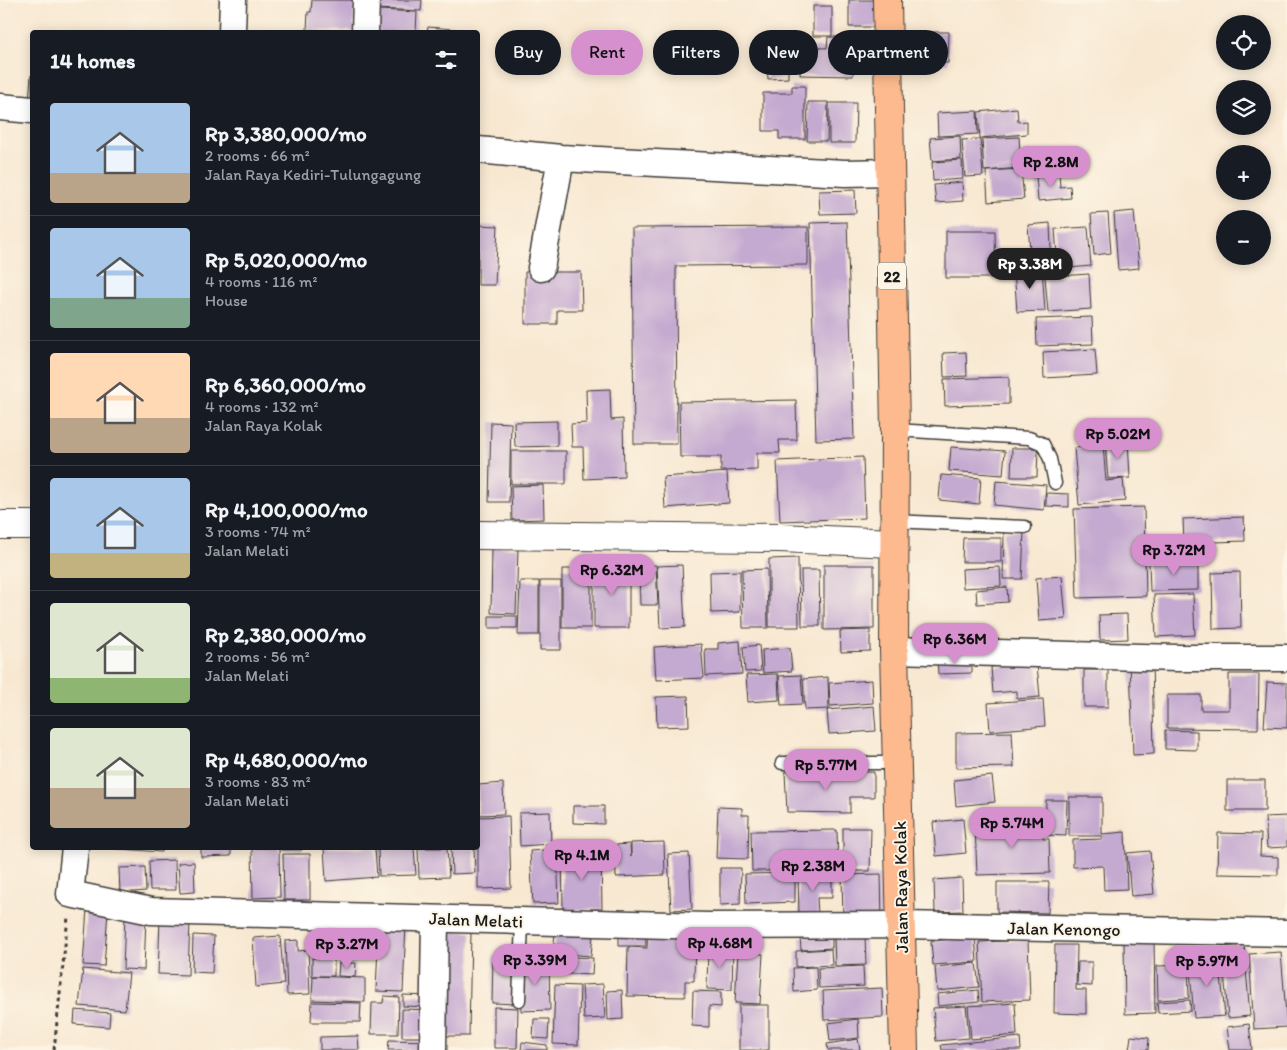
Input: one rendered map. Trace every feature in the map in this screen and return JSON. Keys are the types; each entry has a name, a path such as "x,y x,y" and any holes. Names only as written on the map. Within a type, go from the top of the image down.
{"highway":[{"name":"22","path":"887,4 895,430 893,532"},
{"name":"Jalan Raya Kolak","path":"893,532 894,650 904,1050"}],"street":[{"path":"232,30 233,0"},
{"path":"365,30 366,0"},
{"path":"0,107 30,110"},
{"path":"480,150 561,158 854,173 890,172"},
{"path":"541,268 561,158"},
{"path":"0,525 30,525"},
{"path":"480,535 780,538 893,532"},
{"path":"894,650 1177,658 1287,658"},
{"path":"70,894 75,850"},
{"name":"Jalan Melati","path":"70,894 151,911 708,926 902,925"},
{"path":"433,1050 435,918"},
{"name":"Jalan Kenongo","path":"902,925 1287,933"}],"lane":[{"path":"895,430 1029,438 1043,444 1050,460 1055,483"},
{"path":"893,532 1025,526"},
{"path":"782,763 898,763"},
{"path":"519,1000 522,922"}],"path":[{"path":"54,1050 70,894"}],"building":[{"path":"312,0 354,0 354,30 307,30 308,12 311,12"},
{"path":"376,0 422,0 421,11 375,9"},
{"path":"849,0 877,0 876,27 849,27"},
{"path":"813,6 832,6 832,30 828,30 828,36 818,36 818,30 813,30"},
{"path":"379,10 417,12 416,30 378,30"},
{"path":"428,27 465,30 427,30"},
{"path":"828,37 828,75 853,76 800,75 818,75 818,48 827,48"},
{"path":"768,75 788,75 788,78 768,79"},
{"path":"792,86 805,86 805,139 779,139 779,131 763,131 763,93 792,93"},
{"path":"808,102 828,102 827,141 807,141"},
{"path":"829,103 856,103 855,143 829,143"},
{"path":"1017,108 1018,122 1027,121 1027,134 980,138 978,112"},
{"path":"977,111 978,134 938,136 937,113"},
{"path":"960,136 961,159 932,161 930,138"},
{"path":"1019,137 1021,168 984,171 982,139"},
{"path":"980,139 983,176 965,177 962,140"},
{"path":"962,160 963,179 933,181 932,162"},
{"path":"1021,169 1024,199 988,202 986,171"},
{"path":"1059,173 1060,187 1070,186 1071,198 1038,201 1036,175"},
{"path":"962,182 963,201 936,203 934,185"},
{"path":"855,190 856,213 820,214 819,191"},
{"path":"1134,211 1139,268 1118,270 1114,213"},
{"path":"1108,213 1111,253 1094,255 1091,214"},
{"path":"847,222 854,439 816,440 810,223"},
{"path":"1050,223 1051,249 1030,251 1028,225"},
{"path":"480,225 498,226 495,285 480,285"},
{"path":"808,227 808,265 676,266 677,444 634,444 632,228"},
{"path":"1088,227 1091,266 1058,269 1055,229"},
{"path":"946,231 995,231 996,278 946,278"},
{"path":"1042,268 1045,311 1017,312 1014,269"},
{"path":"525,272 581,272 582,310 557,310 557,324 525,324"},
{"path":"1089,274 1091,309 1048,312 1045,277"},
{"path":"1092,317 1093,344 1037,346 1036,319"},
{"path":"1095,349 1097,375 1044,378 1043,352"},
{"path":"966,352 967,376 944,377 943,353"},
{"path":"1009,377 1009,404 945,406 944,379"},
{"path":"610,389 611,420 623,419 624,477 584,479 583,447 572,447 571,424 587,423 586,390"},
{"path":"796,400 797,440 779,440 780,453 757,453 757,470 721,471 721,457 680,457 679,402"},
{"path":"557,421 557,446 515,447 514,422"},
{"path":"491,422 511,423 509,502 489,502"},
{"path":"1128,440 1130,478 1108,479 1105,442"},
{"path":"1103,445 1106,481 1123,479 1125,501 1079,505 1074,448"},
{"path":"951,447 1005,451 1003,475 949,471"},
{"path":"1012,448 1038,448 1037,477 1011,477"},
{"path":"511,451 566,451 566,484 511,484"},
{"path":"863,457 865,518 780,521 777,461"},
{"path":"727,472 729,503 665,508 663,477"},
{"path":"941,475 981,478 979,504 939,500"},
{"path":"996,481 1046,485 1044,510 994,505"},
{"path":"543,485 544,519 512,520 511,486"},
{"path":"1046,493 1069,494 1069,507 1046,506"},
{"path":"1144,507 1146,596 1077,598 1074,509"},
{"path":"1244,517 1245,541 1184,543 1183,519"},
{"path":"1004,531 1024,531 1022,579 1003,579"},
{"path":"963,538 1001,538 1001,562 962,562"},
{"path":"492,547 518,548 516,614 491,613"},
{"path":"798,558 799,627 769,627 769,559"},
{"path":"1198,561 1198,590 1150,591 1149,562"},
{"path":"594,565 629,565 629,628 594,628"},
{"path":"656,565 658,605 640,605 639,566"},
{"path":"682,565 685,627 660,628 657,566"},
{"path":"824,565 874,565 874,629 824,630"},
{"path":"1000,567 1001,586 963,588 962,569"},
{"path":"562,569 591,569 591,628 562,628"},
{"path":"767,569 768,628 743,628 742,570"},
{"path":"801,570 819,570 820,626 802,626"},
{"path":"740,571 740,612 711,613 710,572"},
{"path":"1240,572 1241,628 1213,629 1212,573"},
{"path":"1062,576 1066,619 1039,621 1036,578"},
{"path":"520,581 539,581 539,635 518,635"},
{"path":"540,581 561,581 561,650 540,650"},
{"path":"1007,587 1008,602 977,604 976,590"},
{"path":"1193,594 1195,635 1156,637 1154,595"},
{"path":"1127,614 1128,639 1100,640 1099,615"},
{"path":"489,616 517,616 517,628 489,628"},
{"path":"870,630 870,651 841,652 840,631"},
{"path":"740,641 742,674 706,676 705,649 718,649 718,643"},
{"path":"701,644 704,678 656,680 654,647"},
{"path":"759,645 761,671 745,672 743,647"},
{"path":"790,648 792,671 763,673 762,650"},
{"path":"1036,654 1040,697 1017,699 1017,691 993,693 991,667 1001,666"},
{"path":"972,656 972,673 938,674 937,657"},
{"path":"1152,660 1154,754 1133,755 1130,661"},
{"path":"1084,670 1108,670 1108,707 1084,707"},
{"path":"778,674 779,700 748,702 746,675"},
{"path":"1229,674 1259,674 1258,729 1167,728 1167,695 1201,695 1201,710 1229,710"},
{"path":"801,675 803,704 781,705 779,676"},
{"path":"828,677 829,709 805,710 803,679"},
{"path":"872,680 873,703 830,706 829,683"},
{"path":"1267,682 1287,683 1287,728 1264,727"},
{"path":"688,696 689,726 657,727 656,697"},
{"path":"1043,699 1045,726 990,731 988,703"},
{"path":"874,706 876,731 829,734 827,710"},
{"path":"1165,730 1197,731 1197,750 1165,749"},
{"path":"1012,732 1014,767 956,768 956,733"},
{"path":"785,772 874,772 874,797 850,797 850,813 787,812"},
{"path":"992,776 995,802 956,806 954,780"},
{"path":"1227,780 1265,780 1265,811 1227,811"},
{"path":"503,783 504,814 480,815 480,785"},
{"path":"1069,797 1102,797 1102,834 1125,832 1127,889 1104,890 1103,866 1073,867 1073,840 1102,839 1102,836 1069,836"},
{"path":"1046,800 1067,800 1066,836 1045,835"},
{"path":"573,806 604,806 604,824 573,823"},
{"path":"718,807 742,808 742,815 749,815 748,859 716,858"},
{"path":"550,812 551,844 520,846 519,813"},
{"path":"509,816 511,888 478,889 480,817"},
{"path":"1287,816 1287,847 1267,848 1265,817"},
{"path":"963,819 966,853 936,856 933,822"},
{"path":"1043,822 1043,839 1049,839 1050,873 977,875 975,824"},
{"path":"843,828 871,828 870,871 843,871"},
{"path":"837,830 838,870 752,871 751,831"},
{"path":"1218,833 1261,834 1260,856 1278,857 1278,875 1217,874"},
{"path":"664,842 665,875 616,877 615,845 630,844 631,857 631,843"},
{"path":"557,849 559,903 533,904 530,851"},
{"path":"134,850 162,850 162,852"},
{"path":"201,850 231,850 231,856 201,857"},
{"path":"252,850 279,850 280,897 253,898"},
{"path":"324,850 375,850 377,877 326,881"},
{"path":"378,850 414,850 416,875 379,876"},
{"path":"418,850 447,850 449,877 419,878"},
{"path":"451,850 474,850 475,873 452,874"},
{"path":"601,851 602,909 563,910 562,852"},
{"path":"1150,851 1154,894 1131,896 1127,853"},
{"path":"689,853 692,909 671,910 668,854"},
{"path":"283,854 310,854 310,900 284,900"},
{"path":"175,860 176,890 150,890 149,861"},
{"path":"194,862 195,892 180,893 178,863"},
{"path":"145,867 146,891 120,893 119,868"},
{"path":"720,868 741,868 740,904 720,905"},
{"path":"795,873 795,902 746,904 745,874"},
{"path":"832,873 832,898 817,898 818,915 799,915 798,874"},
{"path":"881,874 882,921 843,921 842,875"},
{"path":"962,878 963,911 935,912 934,880"},
{"path":"997,882 1049,882 1048,913 997,912"},
{"path":"87,909 108,911 104,966 83,965"},
{"path":"125,916 146,917 144,970 123,969"},
{"path":"160,920 190,920 188,975 158,974"},
{"path":"373,920 374,956 334,957 334,976 312,976 312,958 324,958 323,921"},
{"path":"379,924 406,924 403,992 376,991"},
{"path":"441,931 471,932 469,1036 439,1036"},
{"path":"619,931 645,931 646,946 619,946"},
{"path":"648,931 695,932 694,981 685,981 685,997 627,996 628,947 647,948"},
{"path":"555,932 593,934 591,956 553,953"},
{"path":"193,935 214,936 212,973 192,972"},
{"path":"280,936 284,984 256,987 253,938"},
{"path":"832,936 832,948 801,950 800,937"},
{"path":"865,936 866,965 835,966 834,938"},
{"path":"975,937 977,962 933,965 931,941"},
{"path":"1154,937 1155,1013 1125,1014 1124,938"},
{"path":"298,940 298,951 308,950 310,994 287,995 285,941"},
{"path":"1028,940 1030,1000 982,1002 979,942"},
{"path":"1055,945 1077,945 1076,990 1086,990 1086,1014 1054,1013"},
{"path":"1244,945 1250,1016 1228,1018 1222,947"},
{"path":"708,947 733,948 732,990 707,989"},
{"path":"831,949 832,965 796,967 796,951"},
{"path":"738,952 763,954 760,1004 735,1003"},
{"path":"1281,952 1287,1027 1254,1029 1249,954"},
{"path":"493,956 518,956 517,1004 492,1003"},
{"path":"552,956 593,958 592,975 551,973"},
{"path":"1219,956 1225,1016 1194,1018 1189,959"},
{"path":"520,961 549,961 550,1010 521,1011"},
{"path":"1078,962 1092,962 1092,986 1077,985"},
{"path":"339,963 356,963 355,977 338,976"},
{"path":"976,963 979,987 937,991 935,967"},
{"path":"1188,965 1189,998 1158,1000 1157,966"},
{"path":"863,966 864,986 819,988 818,968"},
{"path":"816,967 817,990 794,992 793,968"},
{"path":"83,969 129,973 125,1010 79,1006"},
{"path":"313,976 365,978 365,1002 312,1000"},
{"path":"603,984 605,1018 584,1019 582,985"},
{"path":"555,985 580,986 578,1045 553,1044"},
{"path":"882,988 883,1017 824,1020 823,991"},
{"path":"622,990 623,1019 608,1020 607,991"},
{"path":"978,990 979,1002 938,1006 937,994"},
{"path":"693,991 721,992 721,1007 709,1006 709,1027 692,1026"},
{"path":"403,995 430,996 430,1007 403,1006"},
{"path":"384,996 399,997 398,1034 371,1034 372,1003 383,1003"},
{"path":"1190,1000 1191,1011 1158,1013 1157,1002"},
{"path":"312,1002 361,1003 360,1022 311,1022"},
{"path":"1015,1003 1017,1035 971,1039 968,1006"},
{"path":"739,1005 769,1005 769,1050 739,1050"},
{"path":"966,1006 969,1038 936,1041 933,1008"},
{"path":"494,1007 518,1008 517,1048 494,1048"},
{"path":"402,1009 431,1010 430,1037 402,1037"},
{"path":"75,1010 110,1013 109,1027 74,1024"},
{"path":"534,1019 549,1019 548,1039 533,1038"},
{"path":"858,1019 859,1038 830,1041 828,1023"},
{"path":"1249,1024 1252,1050 1230,1050 1227,1027"},
{"path":"358,1036 359,1050 320,1050 320,1037"},
{"path":"1131,1036 1149,1038 1148,1050 1129,1050"},
{"path":"1020,1037 1021,1050 942,1050 941,1045"},
{"path":"858,1039 860,1050 828,1050 827,1044"},
{"path":"389,1040 431,1041 431,1050 388,1050"},
{"path":"522,1042 547,1045 547,1050 521,1050"}]}
